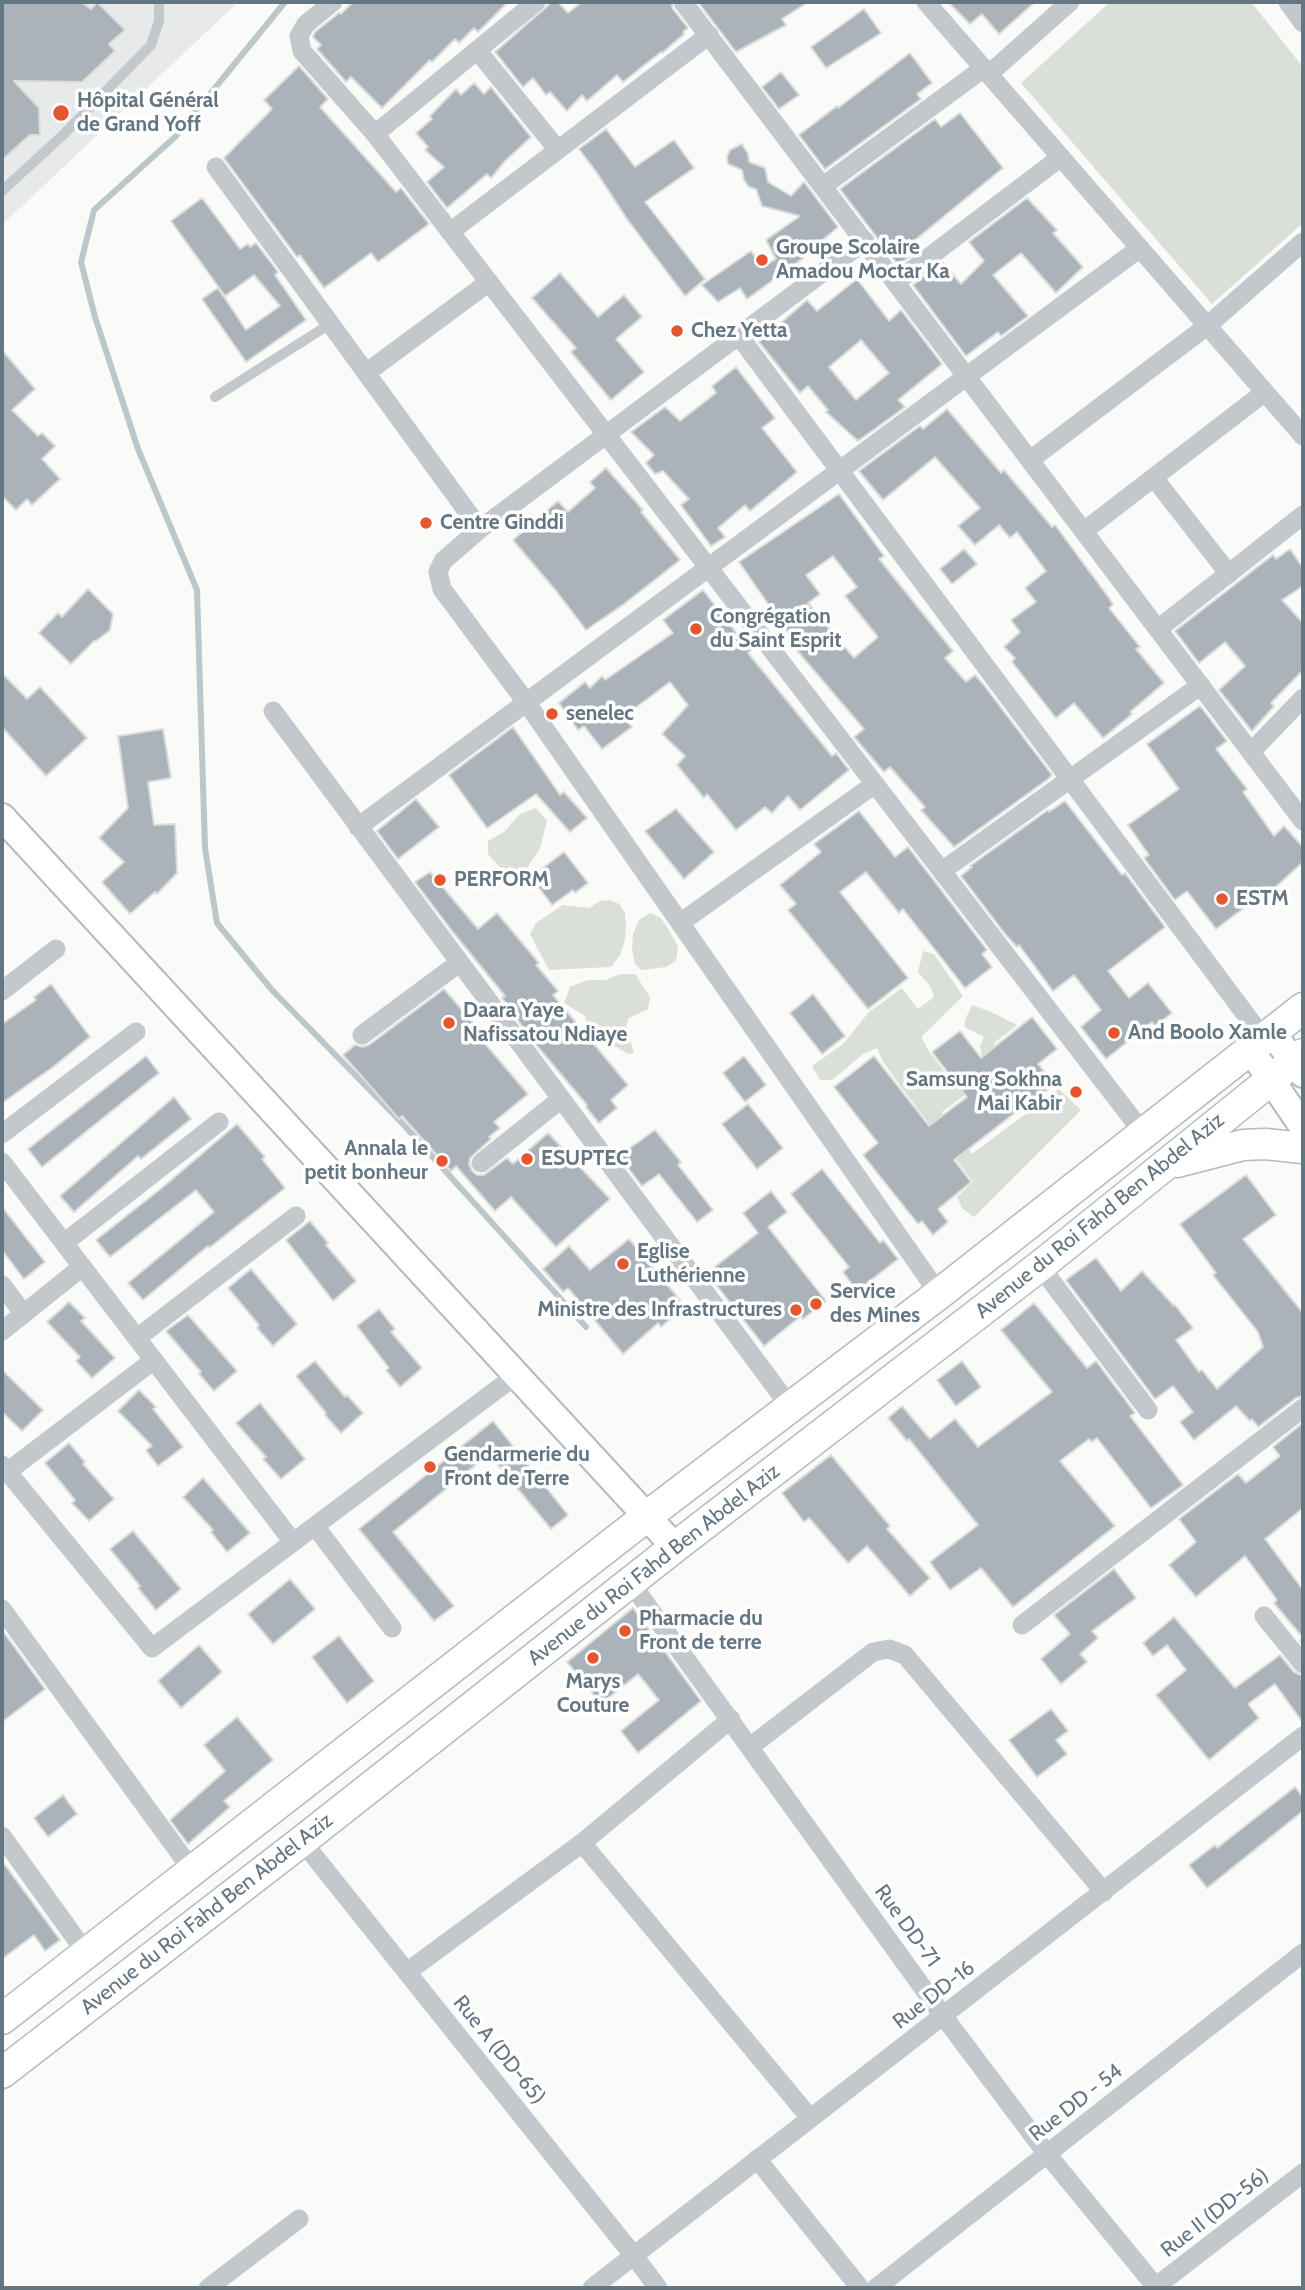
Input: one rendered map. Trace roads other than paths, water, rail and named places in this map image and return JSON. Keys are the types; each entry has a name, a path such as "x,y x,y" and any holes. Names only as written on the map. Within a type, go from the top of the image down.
{"main road":[{"name":"Avenue du Roi Fahd Ben Abdel Aziz","path":"2,2019 646,1517 939,1294 1303,1008"},
{"name":"Avenue du Roi Fahd Ben Abdel Aziz","path":"2,2073 1293,1067"},
{"path":"1163,1166 1243,1145 1265,1144 1303,1149"}],"street":[{"path":"333,2 306,24 299,36 302,51 375,134 1144,1134"},
{"path":"375,134 536,2"},
{"path":"684,2 1303,821"},
{"path":"926,2 1302,432"},
{"path":"823,186 987,71 1070,2"},
{"path":"1288,2 1303,23"},
{"path":"450,232 709,35"},
{"path":"477,50 558,150"},
{"path":"896,282 1061,157"},
{"path":"215,167 480,529"},
{"path":"865,241 480,529 443,561 438,572 442,589 526,702 939,1294"},
{"path":"1030,460 1207,326 1303,242"},
{"path":"358,827 1140,248"},
{"path":"366,373 489,282"},
{"path":"738,336 1262,1040 1293,1067 1303,1127"},
{"path":"1084,531 1265,392"},
{"path":"1154,478 1229,574"},
{"path":"1158,629 1303,515"},
{"path":"942,871 1201,685"},
{"path":"1251,752 1303,698"},
{"path":"272,711 790,1408"},
{"path":"680,923 875,785"},
{"path":"2,817 675,1547"},
{"path":"2,991 57,949"},
{"path":"362,1035 459,963"},
{"path":"2,1134 136,1032"},
{"path":"481,1163 561,1099"},
{"path":"64,1243 219,1122"},
{"path":"2,1162 293,1542"},
{"path":"137,1338 296,1216"},
{"path":"1040,1266 1148,1410"},
{"path":"2,1331 82,1267"},
{"path":"2,1285 23,1314"},
{"path":"154,1360 5,1468 152,1648 515,1376"},
{"path":"1022,1625 1303,1408"},
{"path":"315,1526 392,1628"},
{"name":"Rue DD-71","path":"631,1583 944,2017 1048,2154 1155,2288"},
{"path":"2,1609 192,1870"},
{"path":"1264,1616 1303,1664"},
{"path":"750,1747 873,1653 889,1649 905,1655 1104,1892"},
{"path":"407,1972 582,1843 731,1720"},
{"name":"Rue DD-16","path":"592,2288 1303,1736"},
{"path":"2,1836 86,1953"},
{"name":"Rue A (DD-65)","path":"302,1841 657,2288"},
{"path":"582,1843 810,2118"},
{"name":"Rue DD - 54","path":"876,2288 1303,1953"},
{"path":"757,2159 860,2288"},
{"name":"Rue II (DD-56)","path":"1155,2288 1303,2174"},
{"path":"208,2288 299,2219"}],"lane":[{"path":"2,191 64,134 151,45 159,21 159,2"},
{"path":"215,397 330,324"}],"waterway":[{"path":"285,2 175,137 94,210 81,262 95,317 138,449 197,590 205,848 217,923 271,989 402,1123 586,1327"}],"place":[{"name":"Hôpital Général de Grand Yoff","path":"61,113"},
{"name":"Groupe Scolaire Amadou Moctar Ka","path":"762,260"},
{"name":"Chez Yetta","path":"677,331"},
{"name":"Centre Ginddi","path":"426,523"},
{"name":"Congrégation du Saint Esprit","path":"696,629"},
{"name":"senelec","path":"552,714"},
{"name":"PERFORM","path":"440,880"},
{"name":"ESTM","path":"1222,899"},
{"name":"Daara Yaye Nafissatou Ndiaye","path":"449,1023"},
{"name":"And Boolo Xamle","path":"1114,1033"},
{"name":"Samsung Sokhna Mai Kabir","path":"1076,1092"},
{"name":"ESUPTEC","path":"527,1159"},
{"name":"Annala le petit bonheur","path":"442,1161"},
{"name":"Eglise Luthérienne","path":"623,1264"},
{"name":"Service des Mines","path":"816,1304"},
{"name":"Ministre des Infrastructures","path":"796,1310"},
{"name":"Gendarmerie du Front de Terre","path":"430,1467"},
{"name":"Pharmacie du Front de terre","path":"625,1631"},
{"name":"Marys Couture","path":"593,1658"}]}
